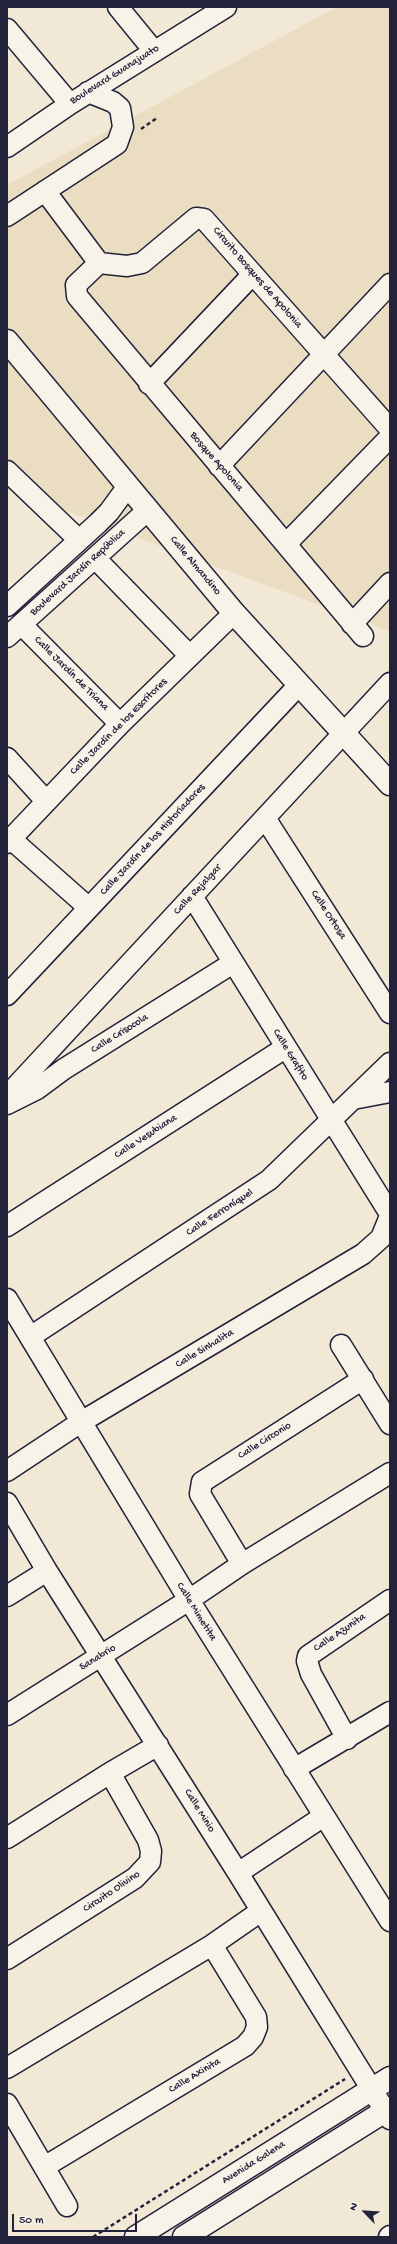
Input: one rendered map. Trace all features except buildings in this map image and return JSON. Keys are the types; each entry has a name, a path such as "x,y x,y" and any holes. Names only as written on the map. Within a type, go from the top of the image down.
{"street":[{"path":"118,7 154,51"},
{"name":"Boulevard Guanajuato","path":"7,147 88,92 226,7"},
{"path":"7,29 70,104"},
{"path":"7,216 117,144 124,127 120,108 113,102 88,92"},
{"path":"45,191 99,263"},
{"name":"Circuito Bosques de Apolonia","path":"99,263 127,266 142,263 196,218 200,218 207,222 390,428"},
{"name":"Bosque Apolonia","path":"99,263 76,285 75,292 80,300 149,384 358,630 390,583"},
{"path":"149,384 253,274"},
{"path":"219,466 325,355 390,284"},
{"name":"Calle Almandino","path":"7,341 234,613 298,686 390,784"},
{"path":"286,544 390,437"},
{"path":"7,472 79,540"},
{"path":"7,606 109,512 128,486"},
{"name":"Boulevard Jardín República","path":"14,630 148,510"},
{"path":"95,558 190,656"},
{"name":"Calle Jardín de los Escritores","path":"9,841 120,724 234,613"},
{"name":"Calle Jardín de Triana","path":"14,630 120,724"},
{"name":"Calle Rejalgar","path":"7,1096 390,683"},
{"name":"Calle Jardín de los Historiadores","path":"7,995 298,686"},
{"path":"7,758 46,801"},
{"name":"Calle Ortosa","path":"265,818 390,1013"},
{"path":"9,841 89,908"},
{"name":"Calle Grafito","path":"192,896 390,1215"},
{"name":"Calle Crisocola","path":"7,1104 37,1089 64,1069 233,963"},
{"name":"Calle Vesubiana","path":"7,1226 285,1048"},
{"name":"Calle Ferroníquel","path":"30,1337 247,1197 286,1165 390,1063"},
{"path":"353,1099 390,1092"},
{"name":"Calle Sinhalita","path":"7,1471 81,1422 363,1254 381,1238 390,1215"},
{"name":"Calle Mimetita","path":"7,1299 189,1600 294,1770 390,1921"},
{"path":"342,1345 390,1424"},
{"name":"Calle Circonio","path":"242,1564 200,1494 202,1482 362,1379"},
{"path":"189,1600 242,1564 390,1473"},
{"name":"Calle Minio","path":"7,1503 47,1571 158,1745 359,2070 388,2112"},
{"path":"7,1596 47,1571"},
{"name":"Sanabrio","path":"7,1715 189,1600"},
{"name":"Calle Azunita","path":"347,1739 311,1674 307,1662 308,1656 390,1600"},
{"path":"294,1770 390,1712"},
{"path":"7,1838 110,1773 158,1745"},
{"name":"Circuito Olivino","path":"7,1959 135,1878 150,1862 151,1852 148,1840 110,1773"},
{"path":"238,1873 324,1816"},
{"path":"7,2068 212,1945 261,1911"},
{"name":"Calle Axinita","path":"44,2167 245,2046 253,2038 258,2027 256,2017 212,1945"},
{"name":"Avenida Galena","path":"136,2237 390,2078"},
{"path":"7,2104 67,2206"},
{"path":"184,2237 388,2112"}],"path":[{"path":"93,2237 359,2070"}],"shaded area":[{"path":"337,7 390,7 390,631 7,489 7,185"}]}
